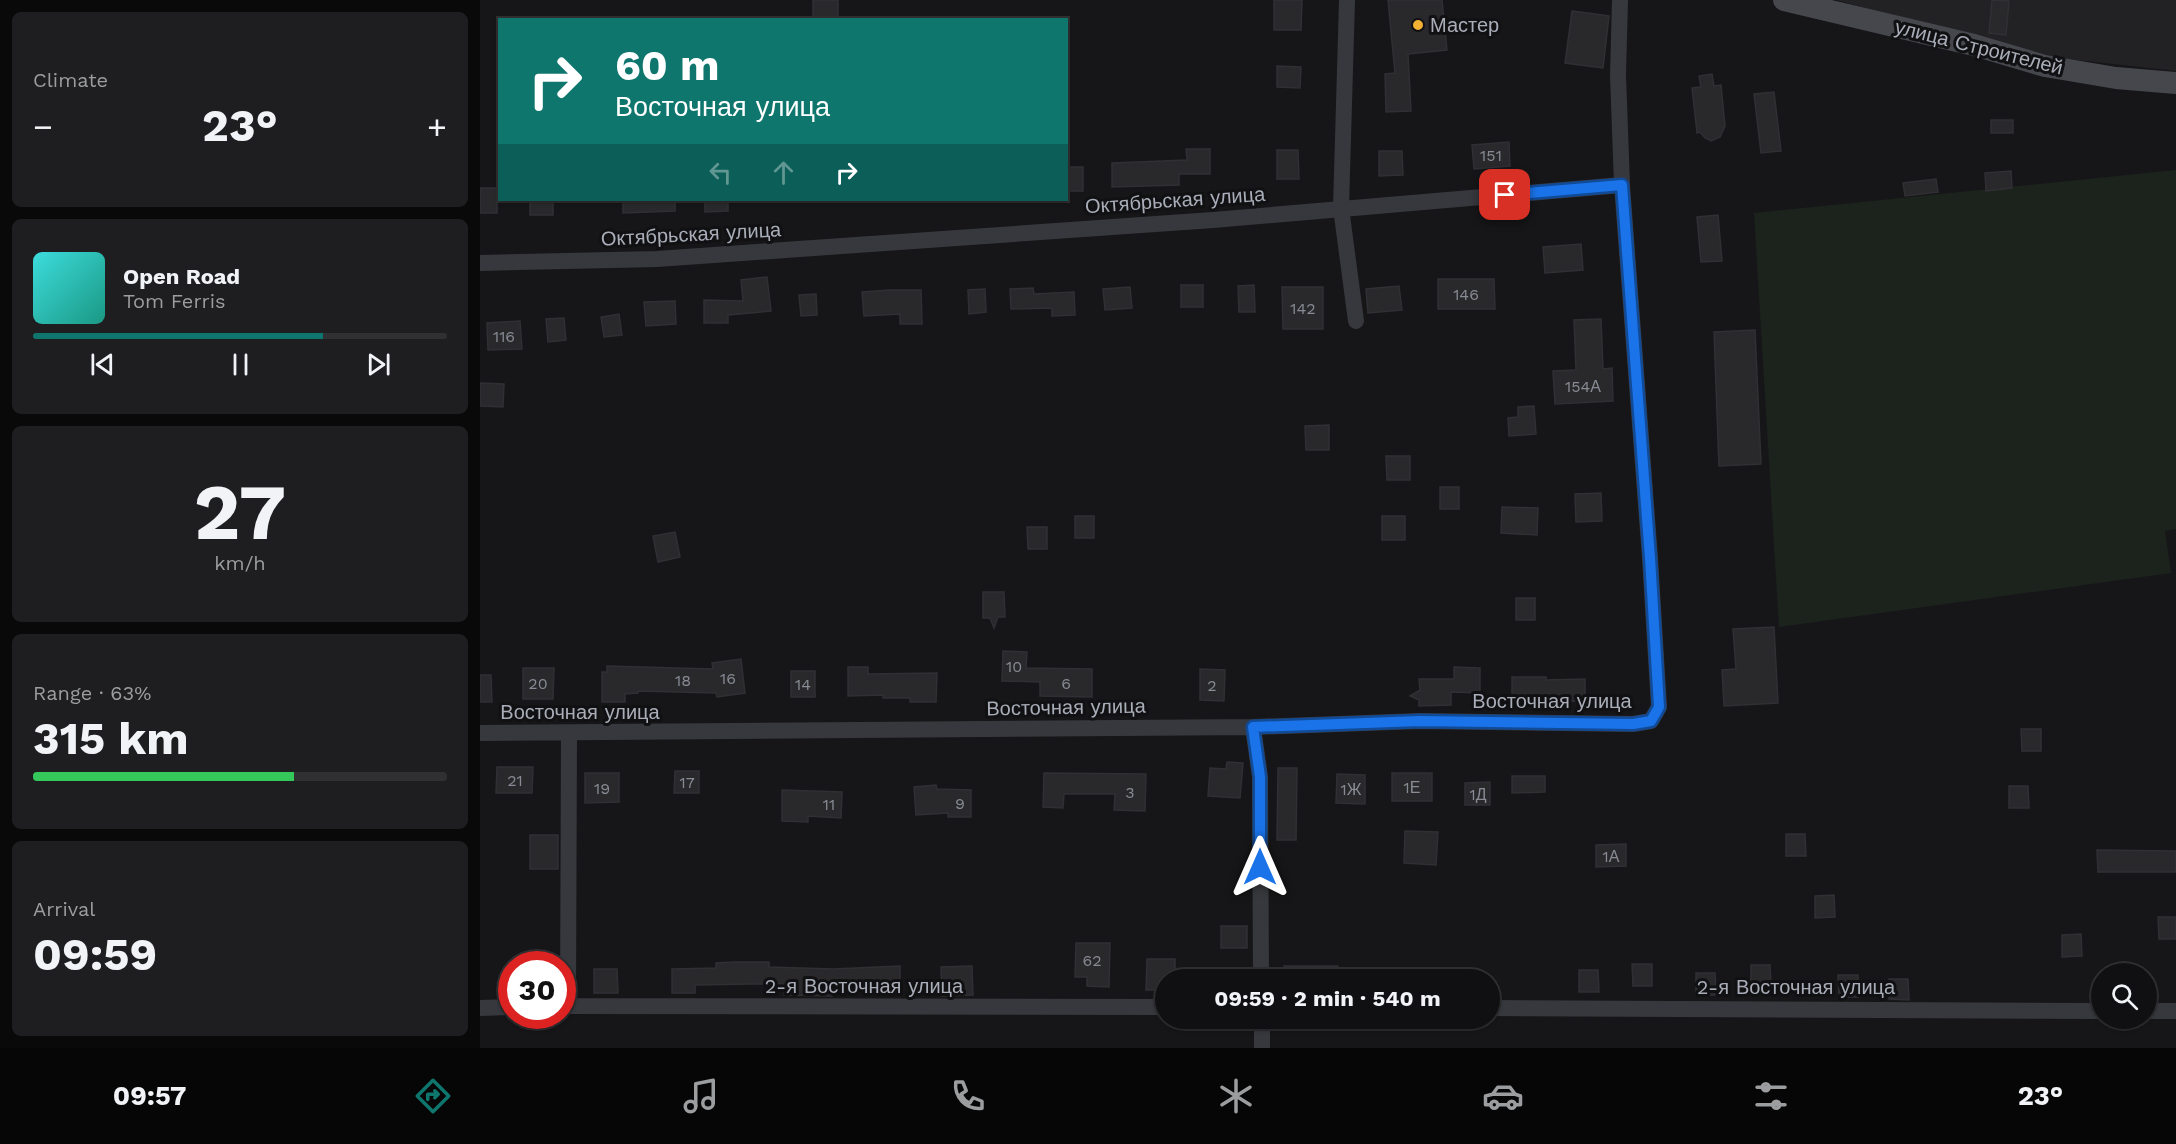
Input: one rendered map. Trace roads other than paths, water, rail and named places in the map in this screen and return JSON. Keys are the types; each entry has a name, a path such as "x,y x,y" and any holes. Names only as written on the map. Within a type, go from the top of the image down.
{"main road":[{"name":"улица Строителей","path":"1784,0 1974,45 2045,66 2116,78 2176,83"}],"street":[{"path":"1347,0 1341,208 1356,321"},
{"path":"1620,0 1618,75 1622,185"},
{"name":"Октябрьская улица","path":"480,263 669,258 1213,220 1622,185"},
{"name":"Восточная улица","path":"480,734 1253,727 1420,721 1633,724 1651,721 1659,707 1622,185"},
{"path":"1253,727 1260,777 1261,969"},
{"path":"566,951 569,733"},
{"name":"2-я Восточная улица","path":"576,1006 1155,1007"},
{"path":"480,1008 498,1007"},
{"name":"2-я Восточная улица","path":"1500,1008 2091,1011"},
{"path":"2157,1011 2176,1011"},
{"path":"1262,1029 1262,1048"}],"place":[{"name":"Мастер","path":"1418,25"}]}
